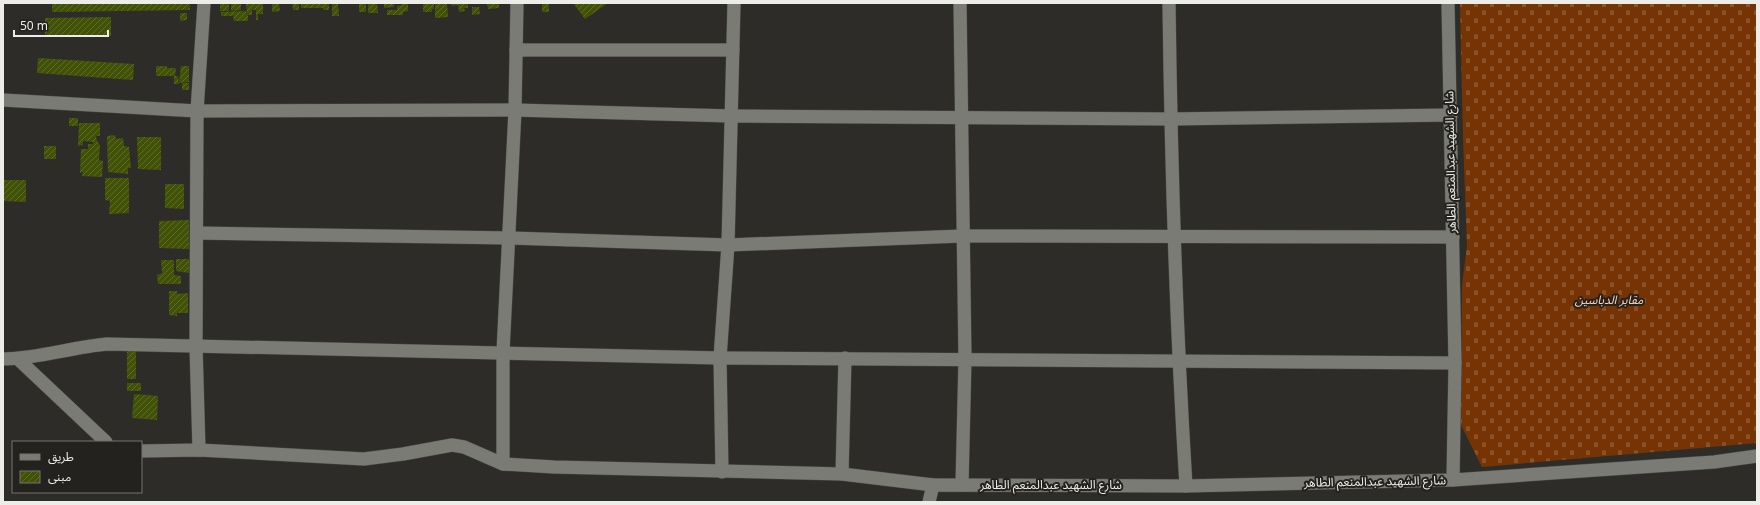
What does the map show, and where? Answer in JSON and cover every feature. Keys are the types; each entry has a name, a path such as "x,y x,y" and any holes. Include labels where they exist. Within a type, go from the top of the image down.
{"street":[{"path":"199,450 196,346 197,111 204,3"},
{"path":"142,451 199,450 364,459 452,446 464,447 503,464 503,352 510,238 517,3"},
{"path":"722,472 720,358 728,245 734,3"},
{"path":"960,3 962,236 965,359 962,485"},
{"path":"1169,3 1178,362 1186,486"},
{"name":"شارع الشهيد عبدالمنعم الطاهر","path":"503,464 722,472 842,474 933,486 1186,486 1453,480 1455,363 1448,3"},
{"path":"516,50 733,50"},
{"path":"3,100 197,111 515,110 731,116 1171,119 1451,115"},
{"path":"197,233 510,238 728,245 962,236 1453,237"},
{"path":"3,359 18,359 107,344 720,358 1455,363"},
{"path":"842,474 845,358"},
{"path":"18,359 105,441"},
{"path":"1453,480 1714,462 1757,456"},
{"path":"929,502 933,486"}],"green space":[{"name":"مقابر الدباسين","path":"1460,3 1757,3 1757,443 1482,467 1461,425 1462,285 1467,246"}],"building":[{"path":"52,3 190,3 190,10 52,12"},
{"path":"220,3 229,3 229,11 220,11"},
{"path":"231,3 241,3 241,10 231,11"},
{"path":"246,3 263,3 263,14 258,14 258,20 256,20 256,10 252,10 252,15 248,15 248,21 234,21 233,16 221,16 221,12 246,11 247,15"},
{"path":"272,3 279,3 280,11 272,12"},
{"path":"292,3 299,3 299,10 293,10"},
{"path":"301,3 329,3 329,10 323,10 323,8 301,8"},
{"path":"332,3 338,3 339,16 332,16"},
{"path":"359,3 366,3 366,12 359,12"},
{"path":"368,3 377,3 378,13 368,13"},
{"path":"384,3 394,3 394,7 384,8"},
{"path":"402,3 408,3 408,11 403,12 403,15 387,15 387,10 397,10 397,6 402,5"},
{"path":"434,3 434,9 432,9 432,12 423,12 423,4"},
{"path":"435,3 447,3 448,17 435,18"},
{"path":"451,3 468,3 468,8 464,8 465,11 459,12 458,5 452,6"},
{"path":"487,3 499,3 499,8 488,9"},
{"path":"542,3 549,3 549,12 542,12"},
{"path":"573,3 608,3 585,19"},
{"path":"472,7 479,7 480,14 472,15"},
{"path":"180,13 187,13 187,20 180,21"},
{"path":"111,17 111,36 45,36 45,18"},
{"path":"38,58 134,64 133,80 37,73"},
{"path":"156,66 176,68 175,76 178,76 179,84 174,84 174,76 156,76"},
{"path":"181,66 189,66 189,82 179,83"},
{"path":"182,83 189,83 189,90 182,90"},
{"path":"69,118 78,118 78,126 69,126"},
{"path":"79,123 100,123 100,136 96,136 100,145 99,160 103,161 102,177 82,176 83,172 80,173 81,149 88,149 88,144 93,144 93,142 83,141 83,145 78,146"},
{"path":"115,135 116,139 123,138 124,146 129,147 131,168 128,168 128,174 108,172 107,136"},
{"path":"137,137 161,137 161,170 138,169"},
{"path":"44,146 56,146 56,159 44,159"},
{"path":"105,178 129,178 129,213 109,214 110,201 105,200"},
{"path":"3,180 26,180 26,202 3,201"},
{"path":"165,184 184,184 184,209 165,208"},
{"path":"189,220 189,249 159,248 159,221"},
{"path":"176,259 189,259 189,273 176,271"},
{"path":"161,260 174,260 174,275 181,276 181,284 158,284 157,275 162,273"},
{"path":"169,291 177,291 177,294 188,293 188,313 177,313 177,316 169,315"},
{"path":"127,346 136,346 136,379 127,379"},
{"path":"127,383 141,383 141,391 127,391"},
{"path":"134,394 158,396 157,420 132,418"}]}
